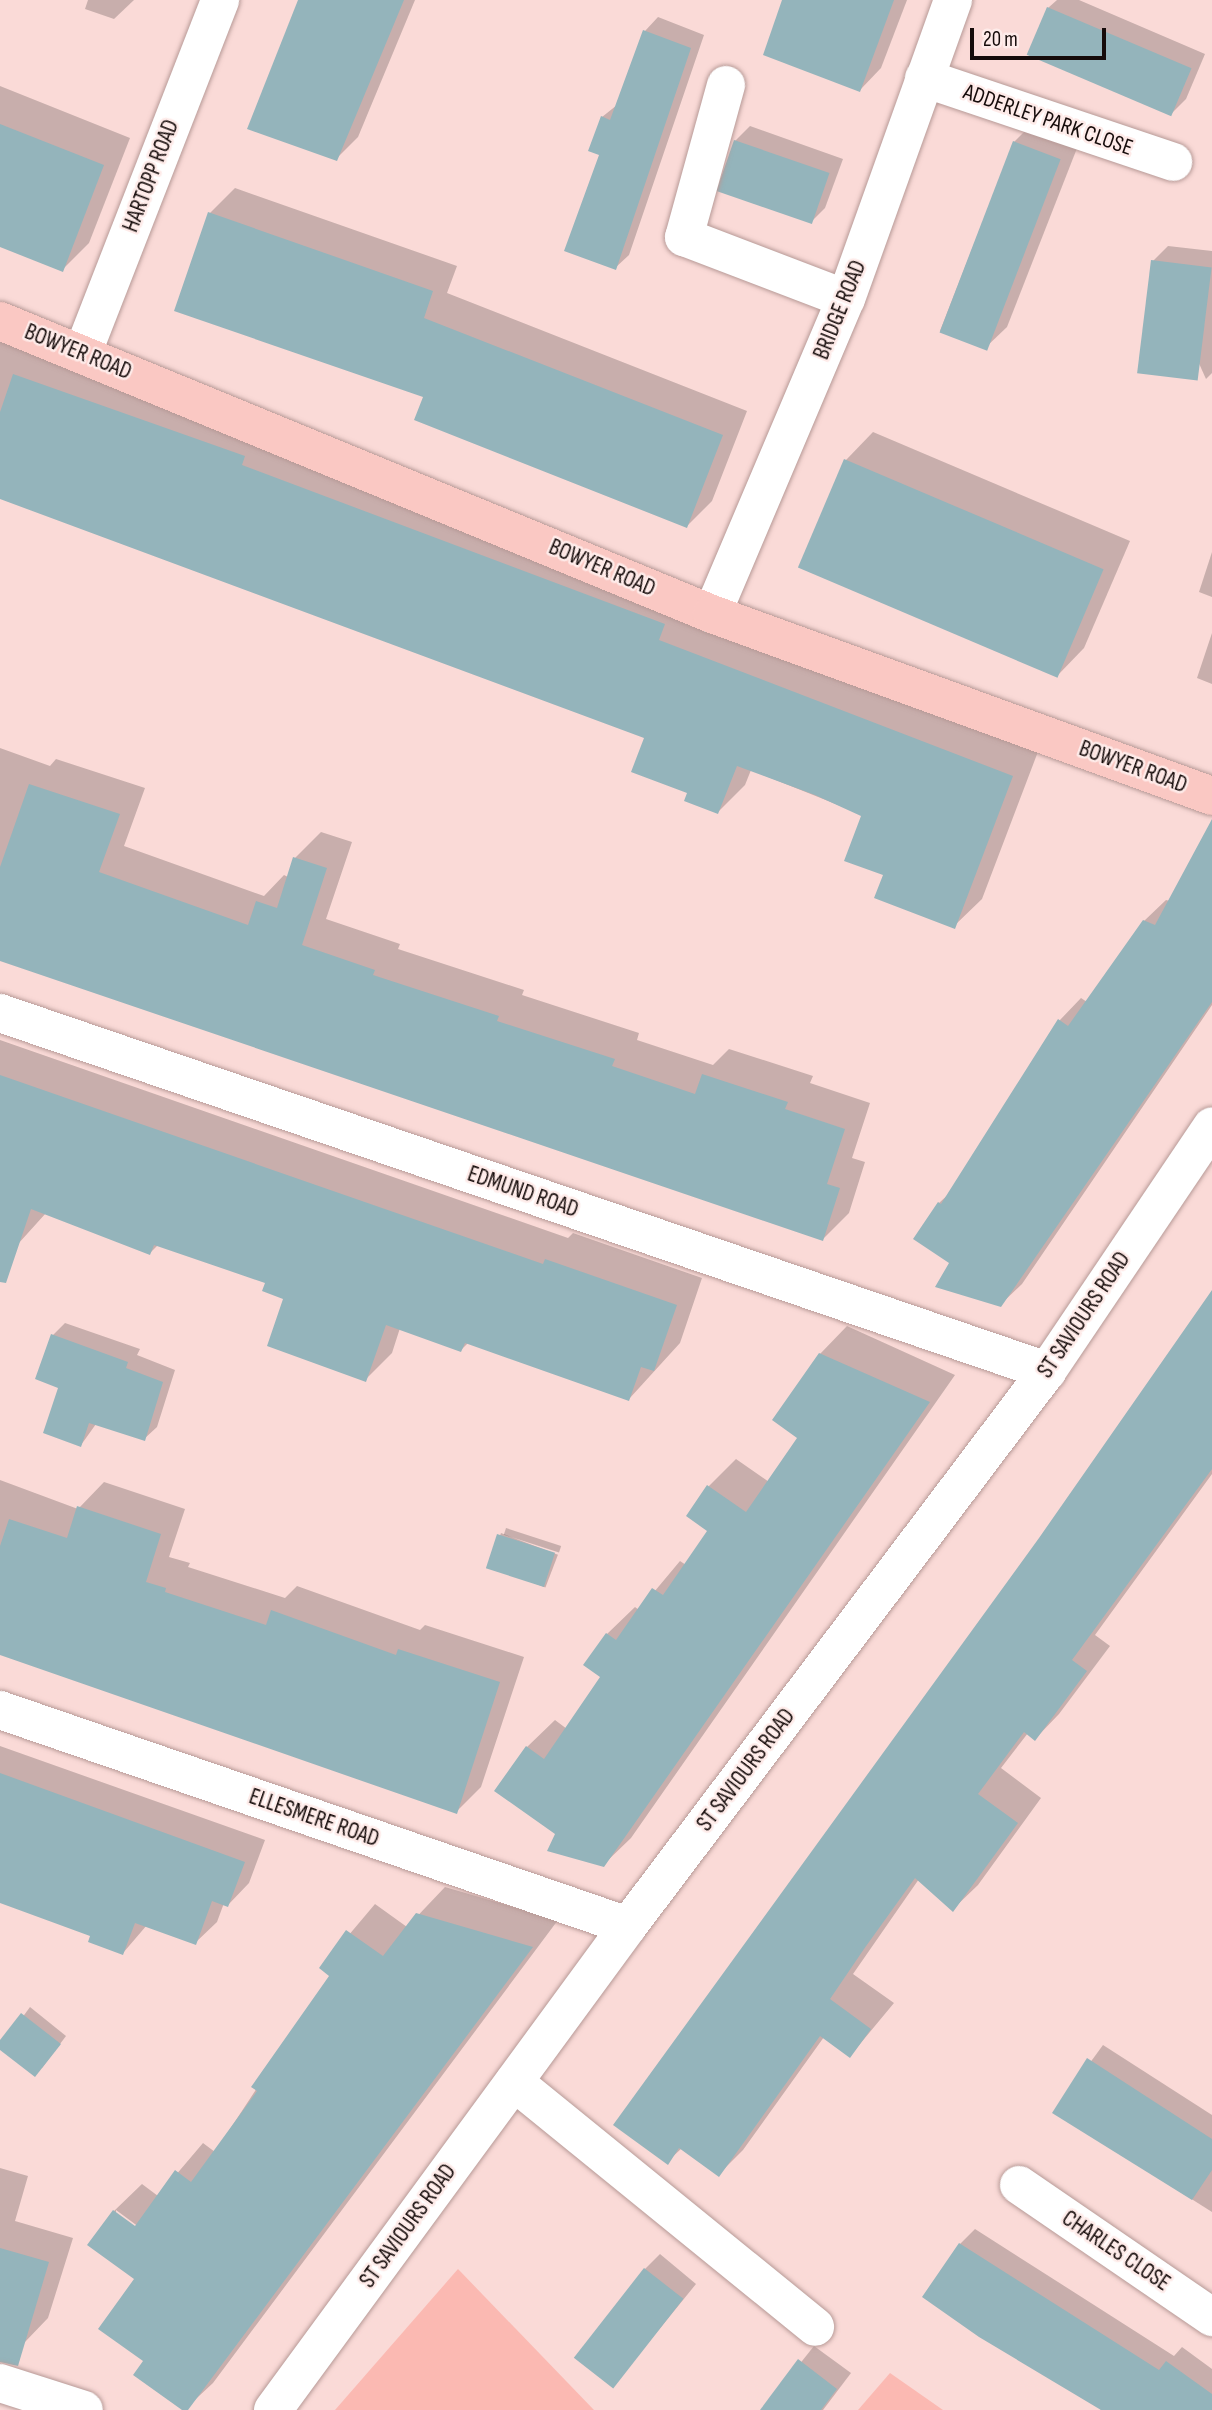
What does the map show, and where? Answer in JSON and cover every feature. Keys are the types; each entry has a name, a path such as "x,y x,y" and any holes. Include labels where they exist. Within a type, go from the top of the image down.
{"main road":[{"name":"BOWYER ROAD","path":"0,321 83,352 712,614 1212,796"}],"street":[{"name":"HARTOPP ROAD","path":"83,352 220,0"},
{"name":"BRIDGE ROAD","path":"712,614 846,299 953,0"},
{"name":"ADDERLEY PARK CLOSE","path":"924,78 1173,162"},
{"path":"726,85 684,237 846,299"},
{"name":"EDMUND ROAD","path":"0,1013 1047,1371"},
{"name":"ST SAVIOURS ROAD","path":"273,2410 628,1926 1047,1371 1212,1126"},
{"name":"ELLESMERE ROAD","path":"0,1710 628,1926"},
{"path":"513,2082 815,2327"},
{"name":"CHARLES CLOSE","path":"1019,2185 1212,2316"},
{"path":"0,2383 84,2410"}],"shaded area":[{"path":"458,2269 594,2410 335,2410"},
{"path":"890,2373 943,2410 858,2410"}],"building":[{"path":"298,0 404,0 337,161 247,129"},
{"path":"782,0 894,0 860,92 763,55"},
{"path":"1047,7 1192,68 1171,116 1027,55"},
{"path":"643,30 691,48 616,270 564,251 599,155 588,151 601,116 610,120"},
{"path":"0,124 104,165 63,272 0,247"},
{"path":"734,140 829,173 812,224 716,191"},
{"path":"1013,141 1061,159 987,351 940,332"},
{"path":"208,212 433,291 424,318 723,435 687,528 414,420 423,397 174,311"},
{"path":"1151,260 1212,267 1198,381 1137,373"},
{"path":"13,374 245,456 242,465 665,624 659,640 1013,776 955,929 874,898 883,875 844,861 861,816 815,795 737,766 718,814 684,801 687,793 631,772 644,738 0,499 0,412"},
{"path":"844,459 1104,569 1057,678 798,568"},
{"path":"29,784 120,814 99,872 248,925 256,901 277,908 293,857 327,868 302,945 375,970 373,975 499,1016 497,1021 615,1059 612,1066 695,1094 702,1074 788,1102 785,1109 845,1129 827,1184 840,1188 823,1241 0,961 0,867"},
{"path":"1212,819 1212,1002 1001,1307 935,1287 949,1263 913,1239 938,1202 941,1204 1058,1019 1068,1026 1143,920 1155,925"},
{"path":"0,1075 543,1264 545,1259 677,1305 654,1371 641,1367 629,1401 465,1343 461,1352 386,1325 366,1382 267,1346 283,1299 262,1291 265,1283 154,1245 150,1255 31,1209 6,1283 0,1282"},
{"path":"1212,1290 1212,1469 1072,1660 1087,1671 1035,1741 1024,1732 978,1794 1018,1823 953,1912 915,1878 864,1949 830,1999 871,2029 850,2058 820,2036 719,2177 679,2148 668,2165 613,2125 1039,1538"},
{"path":"51,1334 128,1362 126,1368 163,1382 145,1441 89,1423 81,1447 43,1433 58,1388 35,1379"},
{"path":"819,1353 930,1402 604,1867 547,1851 555,1834 494,1791 526,1746 544,1759 600,1677 583,1665 606,1633 616,1640 652,1588 663,1595 707,1531 686,1516 707,1485 746,1512 797,1438 772,1420"},
{"path":"77,1506 161,1534 146,1582 166,1588 165,1592 266,1625 271,1610 396,1655 398,1649 500,1682 457,1814 0,1655 0,1546 9,1519 67,1538"},
{"path":"497,1534 555,1553 544,1587 486,1568"},
{"path":"0,1773 245,1862 228,1907 212,1901 196,1945 135,1923 123,1955 88,1942 90,1936 0,1903"},
{"path":"416,1913 533,1947 188,2410 182,2410 133,2375 143,2361 98,2329 134,2279 87,2245 113,2210 135,2226 175,2170 191,2182 257,2091 251,2087 329,1976 319,1968 346,1930 383,1956"},
{"path":"21,2013 61,2044 35,2077 0,2050 0,2040"},
{"path":"1087,2058 1212,2139 1212,2170 1192,2200 1052,2113"},
{"path":"959,2243 1159,2370 1166,2361 1212,2394 1212,2410 1101,2410 979,2337 922,2297"},
{"path":"0,2248 49,2262 18,2366 0,2362"},
{"path":"644,2268 683,2299 613,2389 574,2358"},
{"path":"798,2359 837,2389 821,2410 760,2410"}]}
